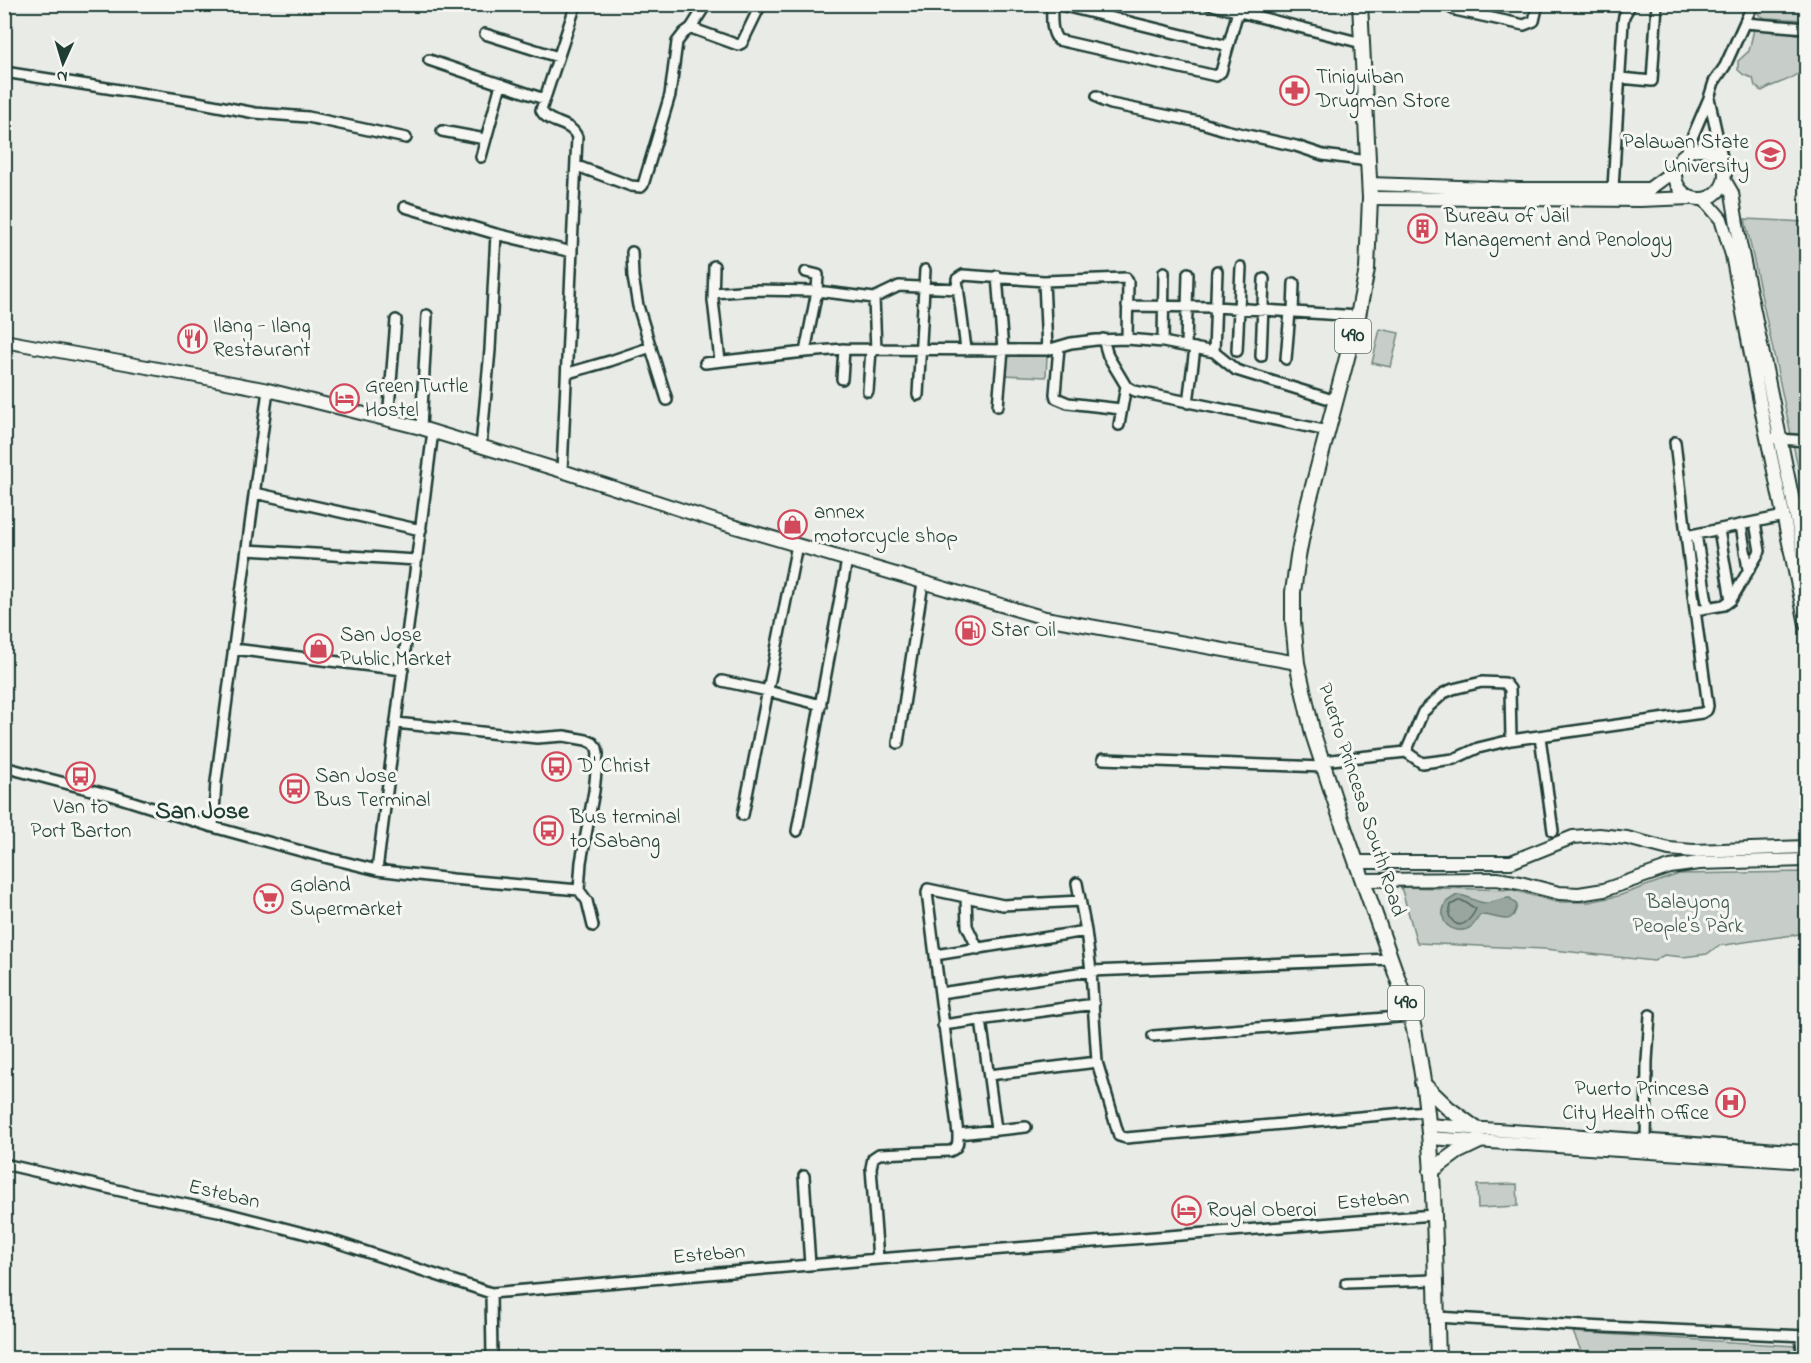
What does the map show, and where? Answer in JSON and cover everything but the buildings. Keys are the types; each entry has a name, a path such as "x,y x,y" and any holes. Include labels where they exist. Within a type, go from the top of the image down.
{"main road":[{"name":"Puerto Princesa South Road","path":"1360,4 1370,198 1367,269 1358,316 1308,505 1293,592 1293,622 1296,663 1306,706 1362,880 1411,1017 1417,1046 1426,1110 1431,1171 1438,1359"},
{"path":"1422,1083 1477,1135 1431,1171"}],"street":[{"path":"577,166 631,186 641,187 643,185 670,95 677,42 691,28 703,9 702,4"},
{"path":"691,28 738,45 742,43 761,4"},
{"path":"1228,46 1054,4 1052,27 1054,36 1058,40 1216,76 1221,72 1238,11"},
{"path":"1208,4 1362,43"},
{"path":"1450,4 1455,10 1524,25 1534,21 1538,4"},
{"path":"1613,188 1624,16 1631,4"},
{"path":"1620,78 1652,81 1656,4"},
{"path":"1691,198 1682,192 1677,184 1675,170 1677,163 1685,154 1714,82 1725,66 1753,4"},
{"path":"562,471 578,137 570,127 544,116 541,110 575,5"},
{"path":"1745,23 1806,28"},
{"path":"485,34 558,57"},
{"path":"429,60 544,99"},
{"path":"4,72 255,113 308,117 406,138"},
{"path":"481,157 501,84"},
{"path":"1097,96 1112,104 1199,122 1323,155 1368,161"},
{"path":"1370,198 1704,199 1713,196 1720,189 1725,176 1718,132 1709,98"},
{"path":"442,132 485,139"},
{"path":"1685,154 1694,150 1705,150 1714,154 1722,161 1732,193 1740,243 1806,564"},
{"path":"1369,184 1519,189 1649,189 1675,170"},
{"path":"1704,199 1721,219 1732,255 1806,624"},
{"path":"405,207 496,234 572,252"},
{"path":"481,447 490,350 496,234"},
{"path":"632,252 638,306 667,400"},
{"path":"714,266 713,293 720,361"},
{"path":"1237,351 1240,267"},
{"path":"918,395 925,270"},
{"path":"1214,352 1217,271"},
{"path":"805,352 817,291 818,274 806,272"},
{"path":"1163,342 1164,272"},
{"path":"1188,273 1187,306 1190,347 1188,403"},
{"path":"966,350 957,289 957,279 963,275 1044,281 1126,278 1128,282 1127,339"},
{"path":"997,276 1003,350 998,406"},
{"path":"1261,356 1264,279"},
{"path":"1044,281 1047,350"},
{"path":"1286,359 1294,283"},
{"path":"713,293 753,290 817,291 874,298 899,286 957,289"},
{"path":"868,391 873,350 874,298"},
{"path":"1127,306 1215,307 1358,316"},
{"path":"377,870 421,530 427,430 427,315"},
{"path":"388,420 396,320"},
{"path":"1103,339 1108,356 1126,386 1135,391 1328,431"},
{"path":"705,363 844,349 1047,350 1078,342 1127,339 1163,342 1214,352 1236,370 1336,401"},
{"path":"4,341 268,390 427,430 797,545 1045,618 1296,663"},
{"path":"568,373 651,347"},
{"path":"1059,347 1056,398 1068,403 1121,410"},
{"path":"842,380 844,349"},
{"path":"1119,424 1126,386"},
{"path":"213,826 216,782 268,390"},
{"path":"1767,438 1806,441"},
{"path":"1675,442 1691,535 1708,608"},
{"path":"255,493 421,530"},
{"path":"1691,535 1784,516"},
{"path":"1695,610 1724,605 1731,600 1760,551 1755,522"},
{"path":"1741,525 1748,569"},
{"path":"1719,530 1731,600"},
{"path":"1103,759 1323,764 1406,752 1422,763 1454,759 1478,748 1511,740 1702,713 1707,710 1708,706 1695,610 1691,535"},
{"path":"744,815 797,545"},
{"path":"247,550 417,561"},
{"path":"798,831 847,560"},
{"path":"898,743 923,583"},
{"path":"234,649 403,670"},
{"path":"722,681 821,705"},
{"path":"1406,752 1423,712 1444,693 1482,682 1505,683 1510,689 1511,740"},
{"path":"396,723 470,733 537,738 564,736 593,742 598,754 581,862 579,890 587,901 593,926"},
{"path":"1540,737 1553,831"},
{"path":"4,767 377,870 579,890"},
{"path":"1356,862 1511,862 1574,837 1599,835 1627,838 1669,849 1694,851 1806,847"},
{"path":"1669,849 1673,858 1670,867"},
{"path":"1520,883 1517,871 1521,859"},
{"path":"1362,880 1497,879 1559,893 1579,894 1604,890 1670,867 1699,863 1806,860"},
{"path":"1077,883 1091,971 1097,1062 1117,1133 1126,1138 1426,1110"},
{"path":"878,1259 871,1168 873,1158 879,1154 950,1151 957,1147 958,1134 928,889 1003,905 1080,901"},
{"path":"966,897 967,926 978,948"},
{"path":"935,955 1086,932"},
{"path":"940,993 1091,971 1391,959"},
{"path":"943,1025 1094,1004"},
{"path":"1646,1146 1650,1015"},
{"path":"1153,1036 1411,1017"},
{"path":"981,1020 996,1129"},
{"path":"989,1075 1097,1062"},
{"path":"958,1134 1026,1127"},
{"path":"1428,1131 1646,1146 1806,1152"},
{"path":"1646,1146 1806,1162"},
{"name":"Esteban","path":"4,1164 218,1211 330,1240 491,1293 878,1259 1433,1215"},
{"path":"804,1176 810,1265"},
{"path":"1346,1283 1435,1280"},
{"path":"491,1293 492,1359"},
{"path":"1437,1317 1804,1336 1802,1359"}],"green space":[{"path":"1760,4 1806,5 1806,20 1765,18 1757,11"},
{"path":"1764,28 1774,33 1806,35 1806,53 1804,54 1805,63 1798,74 1762,91 1755,86 1753,78 1738,70 1738,61 1749,51 1754,29"},
{"path":"1745,219 1806,222 1806,505"},
{"path":"1380,329 1399,333 1391,367 1372,363"},
{"path":"1005,354 1047,356 1046,377 1004,375"},
{"name":"Balayong People's Park","path":"1806,872 1806,933 1718,946 1707,954 1683,957 1664,955 1654,961 1545,949 1417,943 1401,887 1513,890 1556,902 1589,902 1618,896 1679,874"},
{"path":"1517,1184 1518,1206 1478,1208 1477,1185"},
{"path":"1573,1332 1796,1346 1796,1358 1584,1358"}],"water":[{"path":"1457,895 1486,903 1510,898 1517,905 1515,913 1508,919 1480,915 1471,927 1458,930 1447,925 1443,915 1446,902"}],"place":[{"name":"Tiniguiban Drugman Store","path":"1295,90"},
{"name":"Palawan State University","path":"1770,155"},
{"name":"Bureau of Jail Management and Penology","path":"1423,229"},
{"name":"Ilang - Ilang Restaurant","path":"192,339"},
{"name":"Green Turtle Hostel","path":"344,399"},
{"name":"annex motorcycle shop","path":"793,525"},
{"name":"Star Oil","path":"970,631"},
{"name":"San Jose Public Market","path":"319,648"},
{"name":"D' Christ","path":"557,767"},
{"name":"Van to Port Barton","path":"81,777"},
{"name":"San Jose Bus Terminal","path":"294,789"},
{"name":"Bus terminal to Sabang","path":"549,830"},
{"name":"Goland Supermarket","path":"269,898"},
{"name":"Puerto Princesa City Health Office","path":"1730,1102"},
{"name":"Royal Oberoi","path":"1186,1211"}],"district":[{"name":"San Jose","path":"202,812"}]}
